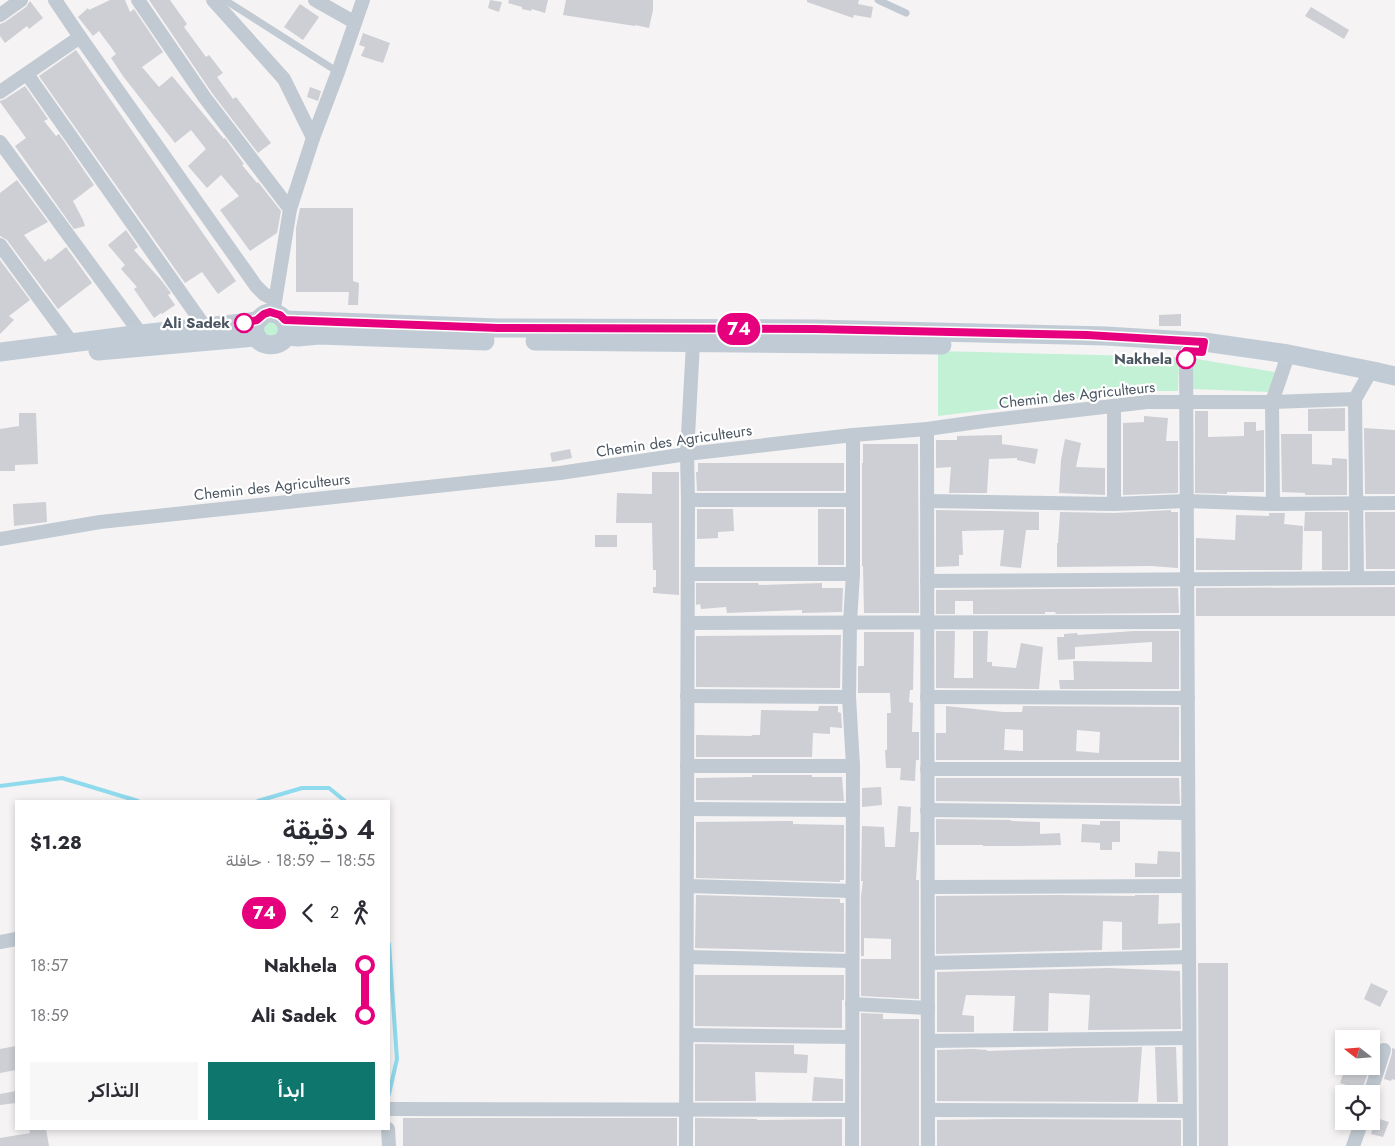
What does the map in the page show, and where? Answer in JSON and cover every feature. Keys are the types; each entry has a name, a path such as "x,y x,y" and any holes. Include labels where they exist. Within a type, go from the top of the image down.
{"main road":[{"path":"1,353 73,354 272,321 298,337 318,335 497,341 1198,348"},
{"path":"1,353 141,334 272,321 498,328 815,329 1087,335 1198,348 1288,354 1395,376"},
{"path":"1224,350 1368,376 1395,384"}],"street":[{"path":"0,15 21,0"},
{"path":"55,0 256,286 264,294 272,321"},
{"path":"138,0 205,98 290,209"},
{"path":"213,0 284,79 313,138"},
{"path":"315,0 354,22"},
{"path":"272,321 290,209 313,138 363,0"},
{"path":"0,92 80,37"},
{"path":"26,74 205,327"},
{"path":"0,142 141,334"},
{"path":"0,245 72,343"},
{"path":"686,1146 687,454 694,343"},
{"path":"1190,1146 1186,402 1198,348"},
{"path":"1273,504 1272,402 1286,361"},
{"path":"1357,578 1355,399 1368,376"},
{"name":"Chemin des Agriculteurs","path":"0,539 100,522 560,473 687,454 853,435 927,429 1147,402 1272,402 1355,399"},
{"path":"1114,406 1114,504"},
{"path":"927,429 928,1146"},
{"path":"852,1146 853,810 849,697 853,574 853,435"},
{"path":"688,500 853,500"},
{"path":"927,501 1114,504 1187,501 1273,504 1395,503"},
{"path":"688,574 853,574"},
{"path":"927,581 1395,578"},
{"path":"688,623 1187,622"},
{"path":"688,696 849,697"},
{"path":"927,697 1188,698"},
{"path":"687,766 852,766"},
{"path":"927,769 1188,769"},
{"path":"687,809 853,810"},
{"path":"928,810 1188,813"},
{"path":"687,886 852,891"},
{"path":"928,887 1188,886"},
{"path":"0,942 15,940"},
{"path":"687,957 852,961"},
{"path":"928,963 1189,957"},
{"path":"852,1004 928,1008"},
{"path":"686,1035 852,1037"},
{"path":"928,1040 1189,1038"},
{"path":"1373,1085 1384,1050"},
{"path":"390,1109 852,1110"},
{"path":"928,1110 1189,1111"},
{"path":"388,1130 389,1146"},
{"path":"1354,1146 1359,1130"}],"lane":[{"path":"225,0 338,72"},
{"path":"878,0 906,14"}],"green space":[{"path":"276,317 280,335 265,335 262,324"},
{"path":"938,351 1179,357 1178,391 1141,391 938,416"},
{"path":"1191,358 1275,372 1270,392 1192,389"}],"building":[{"path":"110,0 125,0 130,12 134,9 163,52 142,67 159,87 172,76 225,138 244,164 242,165 281,211 277,233 250,251 220,210 239,196 221,175 207,188 188,166 206,149 191,130 175,143 123,76 111,58 116,54 99,31 93,36 78,17 88,8 89,10"},
{"path":"149,0 170,0 187,24 184,27 206,57 209,55 223,73 217,77 233,99 236,97 271,143 258,153 212,93"},
{"path":"490,0 502,2 499,12 488,8"},
{"path":"509,0 548,0 545,13 532,9 531,11 522,9 522,7 508,3"},
{"path":"566,0 653,0 649,28 563,15"},
{"path":"807,0 859,0 858,4 873,7 871,18 854,15 853,18 807,2"},
{"path":"30,1 43,18 29,29 27,26 5,43 0,36 0,24 26,7"},
{"path":"300,4 319,17 303,40 284,27"},
{"path":"1311,7 1349,30 1344,39 1305,16"},
{"path":"363,33 390,43 383,63 361,56 365,47 359,45"},
{"path":"76,50 236,281 218,294 202,272 185,283 39,76"},
{"path":"25,86 48,119 44,121 56,136 59,134 94,185 73,201 85,226 74,229 15,146 26,138 0,101"},
{"path":"310,87 321,91 318,101 307,97"},
{"path":"17,180 48,222 24,235 45,262 66,247 92,283 58,309 7,240 0,236 0,193"},
{"path":"300,208 353,208 353,281 359,283 358,305 348,305 349,292 296,292 296,228"},
{"path":"126,230 138,247 134,250 171,293 168,295 175,305 154,318 134,289 137,287 121,269 125,265 108,245"},
{"path":"0,260 30,300 9,316 14,320 0,334"},
{"path":"1181,314 1181,326 1159,326 1159,315"},
{"path":"1345,408 1345,431 1308,431 1308,409"},
{"path":"1195,411 1208,411 1208,437 1244,436 1244,422 1256,422 1256,431 1264,430 1264,492 1195,493"},
{"path":"19,413 36,413 38,464 15,465 15,471 0,471 0,429 19,426"},
{"path":"1144,416 1168,418 1166,441 1178,441 1178,493 1123,495 1123,423 1144,422"},
{"path":"1364,428 1395,430 1395,494 1365,494"},
{"path":"1281,434 1312,434 1312,464 1332,465 1332,458 1347,459 1347,495 1305,495 1305,493 1282,492"},
{"path":"1002,435 1002,444 1038,449 1035,464 1017,460 1017,458 989,459 987,493 949,493 951,467 936,468 936,440 957,440 957,436"},
{"path":"1065,439 1081,443 1076,467 1105,468 1105,495 1059,493 1061,460"},
{"path":"863,444 918,444 919,613 864,613 862,566"},
{"path":"570,449 572,458 552,462 550,453"},
{"path":"698,463 844,463 844,491 697,491 696,472 698,472"},
{"path":"652,472 679,472 679,595 653,593 653,587 656,587 656,570 653,570 652,523 616,523 617,493 652,494"},
{"path":"46,502 47,522 14,526 13,504"},
{"path":"697,509 733,509 734,531 718,532 718,538 697,539"},
{"path":"818,509 844,509 844,565 818,565"},
{"path":"936,510 1039,512 1039,530 1026,530 1021,568 1000,566 1004,530 962,531 963,555 959,555 959,566 936,567"},
{"path":"1171,510 1171,512 1178,512 1178,568 1151,566 1057,567 1060,512 1114,513"},
{"path":"1305,512 1348,512 1348,570 1322,570 1322,531 1304,531"},
{"path":"1365,512 1395,512 1395,569 1366,569"},
{"path":"1269,513 1285,513 1284,524 1303,526 1302,570 1196,570 1196,538 1235,540 1236,515 1269,516"},
{"path":"595,535 617,535 617,547 595,547"},
{"path":"696,583 758,583 759,585 822,583 822,588 843,588 842,612 802,613 802,610 727,613 726,607 701,609 700,604 696,605"},
{"path":"1395,587 1395,616 1196,616 1196,588"},
{"path":"1178,588 1179,613 1056,614 1055,612 1045,612 1045,614 973,614 973,601 955,601 955,614 936,614 936,590"},
{"path":"936,631 955,631 954,678 973,678 973,631 988,631 987,662 992,662 992,666 1016,668 1021,643 1043,647 1039,689 936,688"},
{"path":"1134,631 1179,631 1179,689 1060,689 1059,680 1074,680 1073,661 1152,662 1152,642 1075,647 1075,659 1058,660 1057,637 1064,637 1064,634 1077,633 1078,635"},
{"path":"864,632 914,632 913,690 910,690 909,702 913,703 912,732 919,732 919,760 916,760 915,781 900,780 901,768 886,768 887,713 891,713 890,693 858,693 858,666 864,666"},
{"path":"841,635 840,688 696,687 696,636"},
{"path":"819,706 838,706 838,712 841,713 842,728 830,727 830,734 813,733 812,757 696,757 696,735 760,735 761,710 818,711"},
{"path":"946,706 1003,712 1022,712 1023,706 1179,707 1179,760 936,760 936,733 946,733","holes":["1005,729 1023,730 1023,751 1004,750","1077,730 1100,732 1099,753 1076,751"]},
{"path":"752,775 842,777 844,801 696,800 696,778 752,777"},
{"path":"936,778 1179,778 1180,804 936,801"},
{"path":"881,787 882,805 862,807 862,788"},
{"path":"898,806 911,807 910,832 919,832 916,880 919,880 919,999 861,996 861,959 891,959 891,939 864,938 864,956 861,956 862,826 884,827 885,847 895,847"},
{"path":"936,819 1040,822 1040,834 1060,833 1061,845 936,845"},
{"path":"793,821 793,824 844,825 844,880 840,880 840,882 696,878 696,822"},
{"path":"1100,821 1120,821 1120,842 1112,842 1112,850 1100,850 1100,843 1081,842 1082,824 1100,825"},
{"path":"1158,851 1180,852 1180,877 1135,877 1135,863 1157,864"},
{"path":"696,895 840,899 840,903 844,903 844,952 695,948"},
{"path":"1159,895 1158,924 1180,923 1180,948 1122,950 1122,922 1103,921 1102,950 936,954 936,896"},
{"path":"1198,963 1228,963 1228,1146 1199,1146"},
{"path":"1109,968 1180,971 1181,1029 1088,1030 1090,995 1049,993 1048,1031 1013,1031 1015,996 966,995 962,1015 974,1016 974,1032 937,1032 937,972"},
{"path":"695,975 844,975 842,1028 695,1026"},
{"path":"1371,983 1388,991 1380,1007 1364,999"},
{"path":"861,1013 883,1014 883,1019 919,1019 919,1146 861,1146"},
{"path":"695,1044 794,1045 794,1054 808,1055 807,1073 755,1072 756,1101 695,1101"},
{"path":"15,1046 15,1070 0,1073 0,1049"},
{"path":"1142,1047 1138,1102 937,1101 937,1050 973,1049 987,1051"},
{"path":"1155,1047 1176,1047 1178,1102 1157,1102"},
{"path":"1392,1048 1395,1049 1395,1080 1392,1079 1391,1081 1384,1079"},
{"path":"1343,1075 1367,1075 1364,1085 1340,1083"},
{"path":"814,1077 843,1079 843,1101 812,1101"},
{"path":"15,1091 15,1103 0,1105 0,1094"},
{"path":"403,1118 677,1118 677,1146 403,1146"},
{"path":"695,1118 757,1120 842,1119 842,1146 695,1146"},
{"path":"1380,1119 1389,1122 1383,1137 1371,1134 1372,1130 1380,1130"},
{"path":"937,1120 1181,1120 1181,1146 937,1146"},
{"path":"29,1130 46,1130 49,1146 0,1146 0,1138 30,1133"}],"waterway":[{"path":"0,786 62,778 135,800"},
{"path":"261,800 302,788 329,788 344,800"},
{"path":"390,958 397,1059 390,1090"}],"bus line":[{"name":"74","path":"244,323 257,320 270,312 280,315 285,320 373,324 498,328 815,329 1106,336 1204,342 1202,352 1186,351 1186,359"}],"place":[{"name":"Ali Sadek","path":"244,323"},
{"name":"Nakhela","path":"1186,359"}]}
